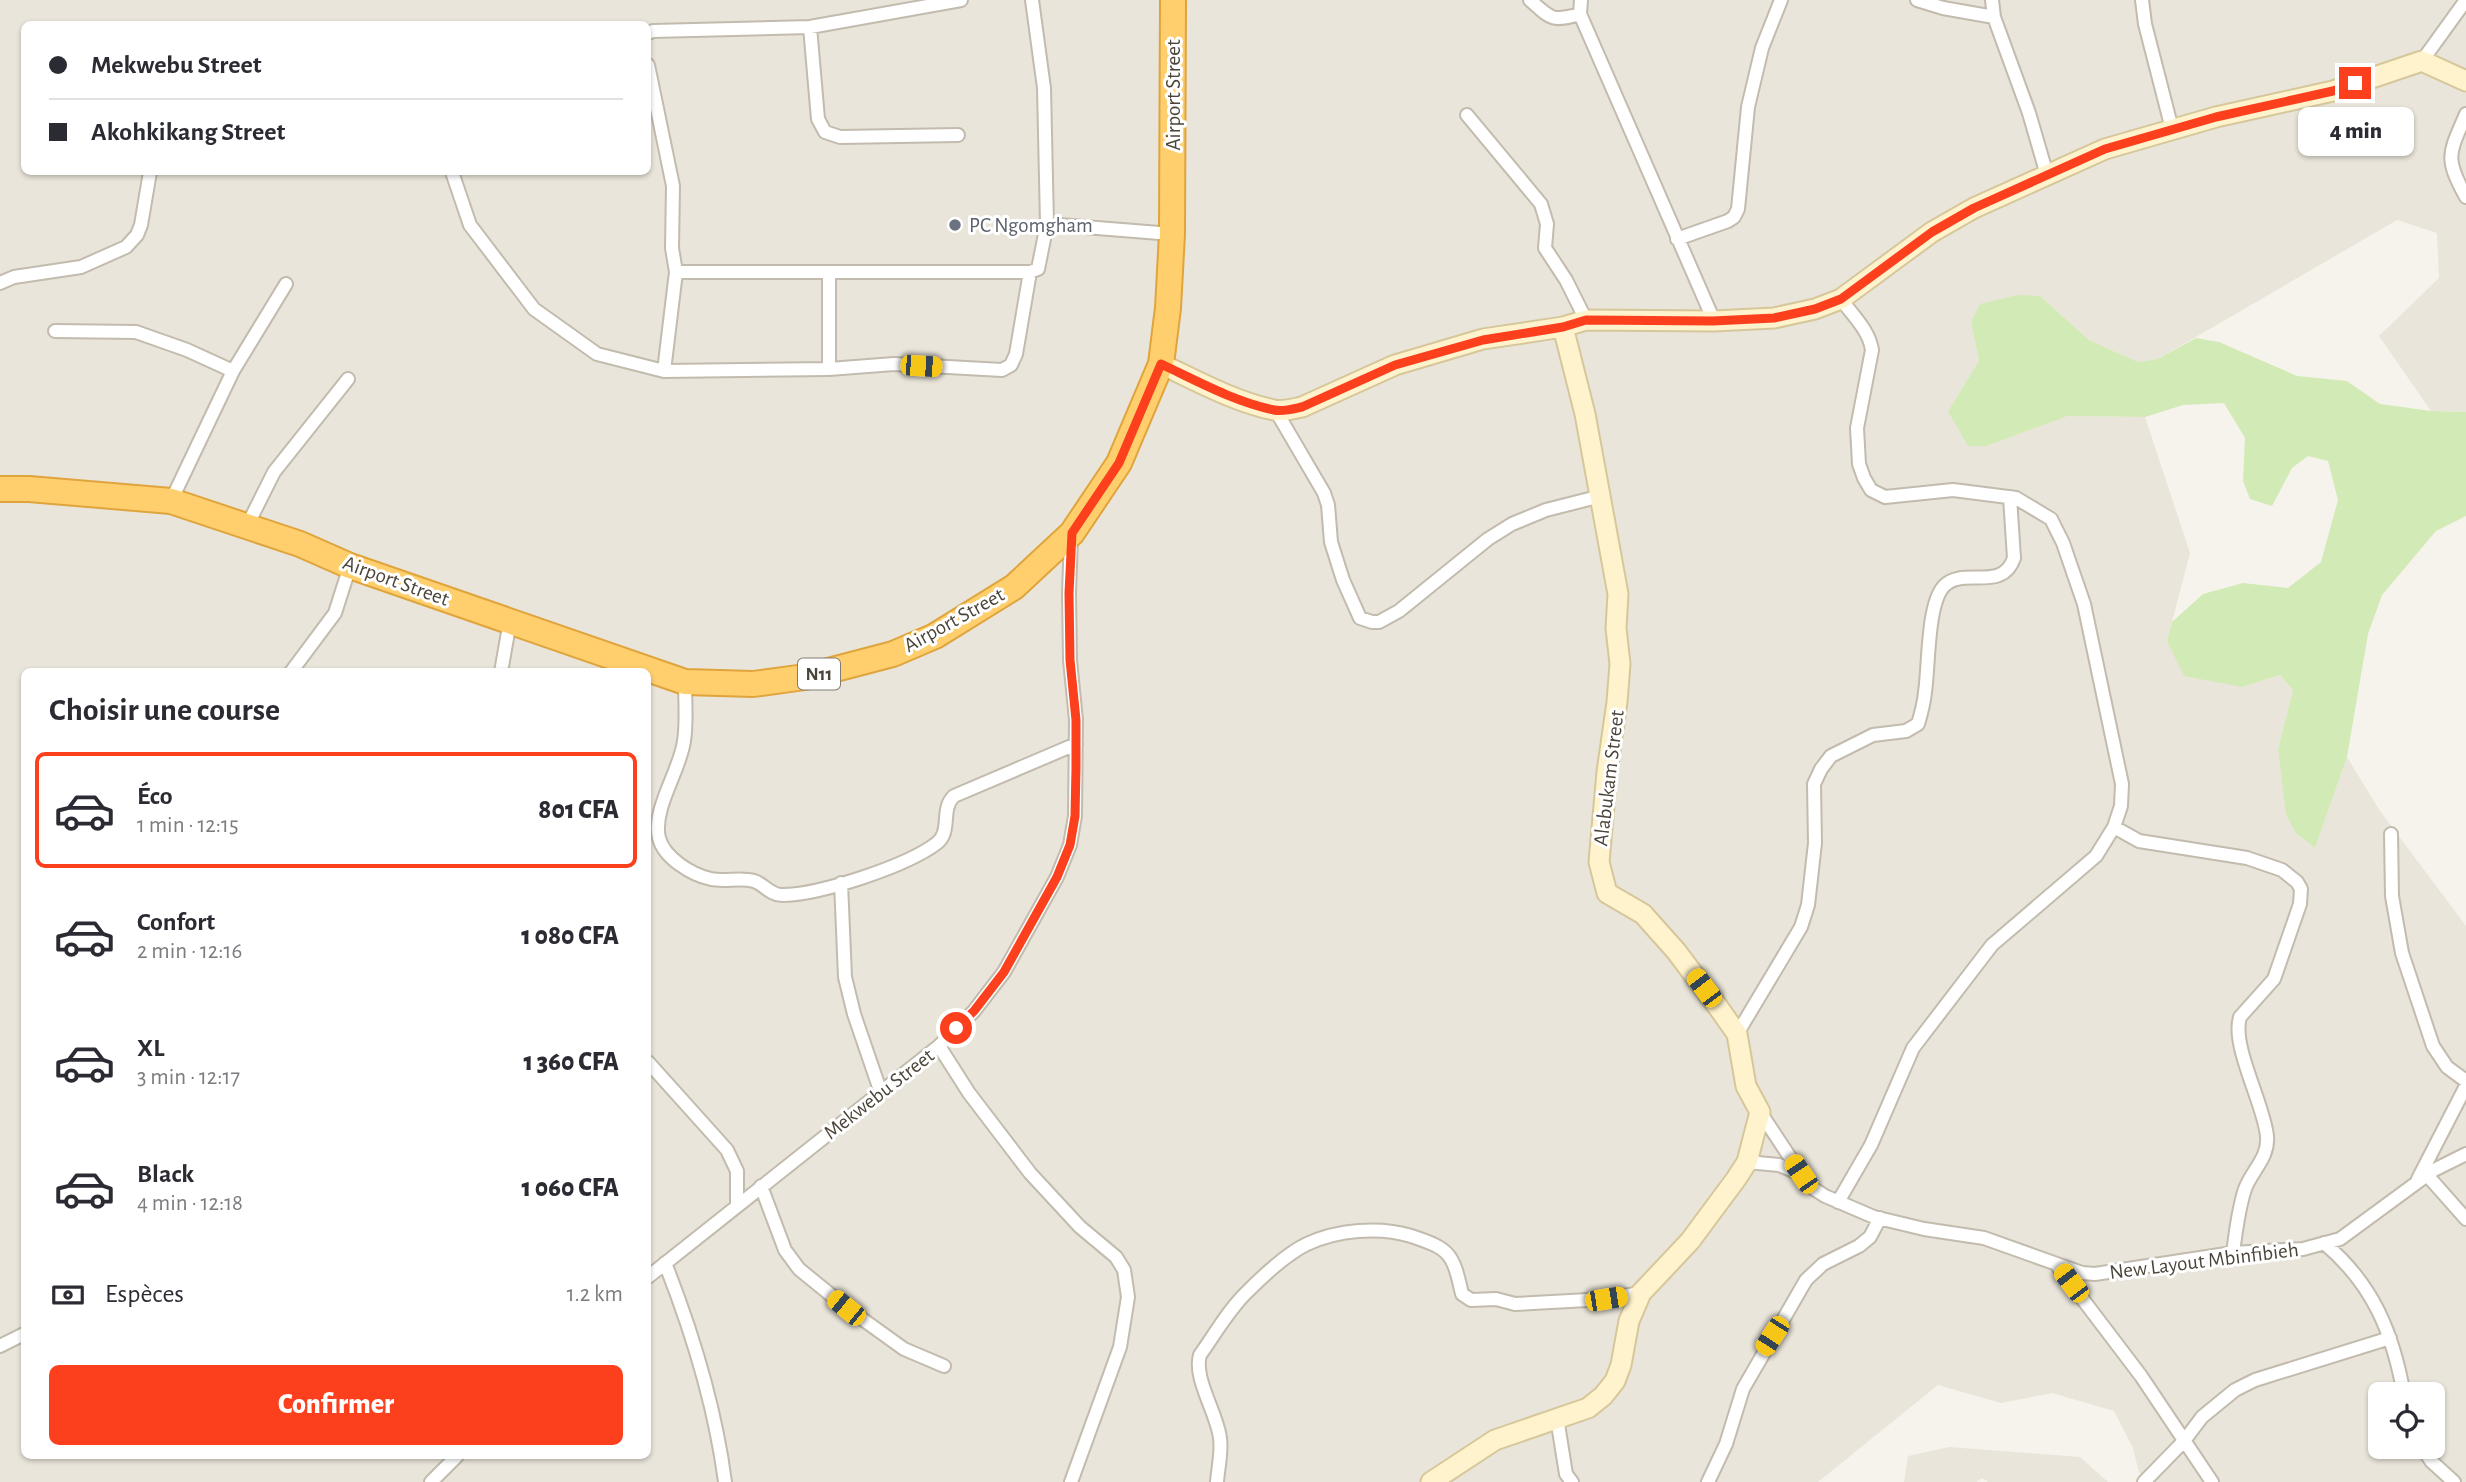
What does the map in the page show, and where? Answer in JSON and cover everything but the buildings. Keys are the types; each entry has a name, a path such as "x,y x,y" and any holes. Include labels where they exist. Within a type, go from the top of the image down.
{"highway":[{"name":"Airport Street","path":"651,670 685,682 754,684 805,677 892,654 935,636 981,610 1014,587 1072,533 1119,463 1161,364 1168,308 1172,234 1173,0"},
{"name":"Airport Street","path":"0,489 171,501 300,544 351,566 645,668"}],"street":[{"path":"651,32 810,27 961,0"},
{"path":"676,272 1030,272 1038,269 1047,224 1044,88 1032,0"},
{"path":"1530,0 1551,18 1560,20 1580,14"},
{"path":"1581,0 1580,14 1633,131 1713,321"},
{"path":"1677,239 1728,222 1734,218 1738,209 1748,107 1762,48 1781,0"},
{"path":"1917,0 1943,8 1994,17"},
{"path":"1992,0 1994,17 2029,113 2047,175"},
{"path":"2142,0 2145,24 2172,129"},
{"path":"1161,364 1219,391 1276,411 1302,407 1395,365 1483,340 1563,327 1586,320 1713,321 1774,318 1815,309 1841,299 1932,232 1974,208 2105,149 2172,129 2333,91 2422,61 2466,0"},
{"path":"810,27 818,119 825,132 840,137 958,135"},
{"path":"2422,61 2466,81"},
{"path":"651,80 673,186 672,248 676,272 664,371"},
{"path":"2466,114 2450,152 2451,164 2466,197"},
{"path":"1467,115 1541,204 1547,224 1545,248 1566,279 1586,320"},
{"path":"0,283 14,277 81,267 126,247 137,235 141,225 149,175"},
{"path":"453,175 470,226 534,309 597,354 664,371 829,369 894,364 1002,370 1012,365 1016,354 1030,272"},
{"path":"1047,224 1172,234"},
{"path":"829,272 829,369"},
{"path":"171,501 233,371 286,284"},
{"path":"1838,1202 1871,1145 1913,1048 1992,945 2096,856 2114,827 2121,806 2122,784 2084,604 2063,543 2051,519 2010,497 1953,490 1885,497 1871,490 1859,464 1857,428 1872,350 1870,338 1864,328 1841,299"},
{"name":"Alabukam Street","path":"1563,327 1585,414 1618,594 1618,702 1607,772 1599,862 1606,893 1643,914 1676,951 1737,1034 1746,1086 1760,1112"},
{"path":"55,331 136,332 187,350 233,371"},
{"path":"247,526 274,472 348,379"},
{"path":"1276,411 1324,492 1328,505 1331,542 1343,580 1360,618 1367,621 1379,622 1399,611 1488,539 1511,524 1546,510 1601,496"},
{"path":"1737,1034 1801,926 1808,905 1815,843 1814,784 1821,769 1832,755 1873,734 1906,731 1918,724 1926,691 1934,602 1945,585 1953,579 2000,575 2012,565 2014,558 2010,497"},
{"name":"Mekwebu Street","path":"651,1274 939,1046 974,1011 1004,972 1057,877 1070,845 1075,816 1076,744 1069,593 1072,533"},
{"path":"294,668 335,613 351,566"},
{"path":"502,668 510,621"},
{"path":"685,682 684,741 659,817 658,835 662,846 670,857 692,871 711,879 754,881 773,894 782,895 841,883 893,867 942,839 946,829 947,806 954,796 1076,744"},
{"path":"2114,827 2139,841 2248,858 2282,870 2290,875 2301,889 2300,904 2274,979 2240,1017 2238,1023 2242,1048 2267,1135 2267,1151 2246,1186 2238,1215 2233,1253"},
{"path":"2391,834 2392,896 2402,953 2433,1046 2447,1067 2466,1083 2421,1179 2466,1219"},
{"path":"841,883 845,976 854,1014 881,1093"},
{"path":"939,1046 969,1093 1030,1173 1080,1227 1116,1257 1124,1270 1128,1297 1119,1347 1071,1482"},
{"path":"651,1065 727,1150 737,1171 737,1205"},
{"path":"1430,1482 1495,1440 1596,1403 1615,1381 1621,1365 1629,1321 1641,1293 1689,1241 1747,1162 1760,1112"},
{"name":"New Layout Mbinfibieh","path":"1760,1112 1811,1187 1838,1202 1880,1218 1984,1238 2082,1273 2095,1274 2233,1253 2303,1249 2324,1243 2350,1233 2421,1179 2466,1154"},
{"path":"1747,1162 1779,1165 1801,1174"},
{"path":"761,1186 785,1250 799,1269 846,1308 904,1349 944,1366"},
{"path":"1708,1482 1726,1444 1743,1389 1763,1350 1806,1280 1816,1268 1859,1246 1870,1237 1880,1218"},
{"path":"1217,1482 1221,1440 1215,1415 1199,1374 1197,1363 1200,1355 1246,1292 1306,1245 1360,1230 1398,1233 1434,1244 1454,1262 1462,1294 1471,1300 1496,1300 1515,1304 1606,1299 1641,1293"},
{"path":"2324,1243 2346,1262 2373,1299 2390,1338 2401,1382"},
{"path":"664,1263 689,1325 719,1438 724,1482"},
{"path":"2056,1264 2141,1376 2212,1482"},
{"path":"0,1346 21,1336"},
{"path":"2144,1482 2184,1441 2202,1417 2235,1390 2255,1380 2390,1338"},
{"path":"1557,1418 1566,1474 1572,1482"},
{"path":"431,1482 454,1459"},
{"path":"2430,1459 2454,1482"}],"shaded area":[{"path":"0,0 2466,0 2466,412 2431,411 2379,336 2439,278 2437,233 2397,220 2158,359 2138,362 2089,340 2040,296 1971,322 1979,361 1948,411 1987,446 2068,416 2145,417 2190,553 2167,641 2242,687 2280,675 2293,690 2278,749 2315,848 2347,757 2380,811 2466,926 2466,1482 2142,1482 2132,1446 2114,1411 2052,1393 2001,1403 1938,1385 1818,1482 0,1482"},
{"path":"1949,1447 2080,1457 2108,1482 1988,1482 1982,1478 1976,1482 1904,1482 1908,1456"}],"green space":[{"path":"2018,295 2040,296 2089,340 2138,362 2158,359 2196,338 2219,342 2297,376 2347,381 2380,404 2431,411 2466,412 2466,516 2436,531 2382,595 2368,634 2347,757 2315,848 2296,833 2286,814 2278,749 2293,690 2280,675 2242,687 2184,676 2167,641 2172,622 2203,594 2243,583 2288,588 2321,562 2338,500 2328,461 2308,456 2292,468 2272,506 2250,499 2243,481 2245,438 2224,403 2183,405 2145,417 2068,416 1987,446 1968,446 1948,411 1979,361 1971,322 1980,304"}],"place":[{"name":"PC Ngomgham","path":"955,225"}],"route":[{"path":"956,1028 974,1011 1004,972 1057,877 1070,845 1075,816 1076,768 1076,720 1070,660 1072,533 1119,463 1161,364 1219,391 1276,411 1289,410 1302,407 1395,365 1483,340 1563,327 1586,320 1713,321 1791,315 1841,299 1932,232 1974,208 2105,149 2216,117 2333,91 2355,83"}]}
